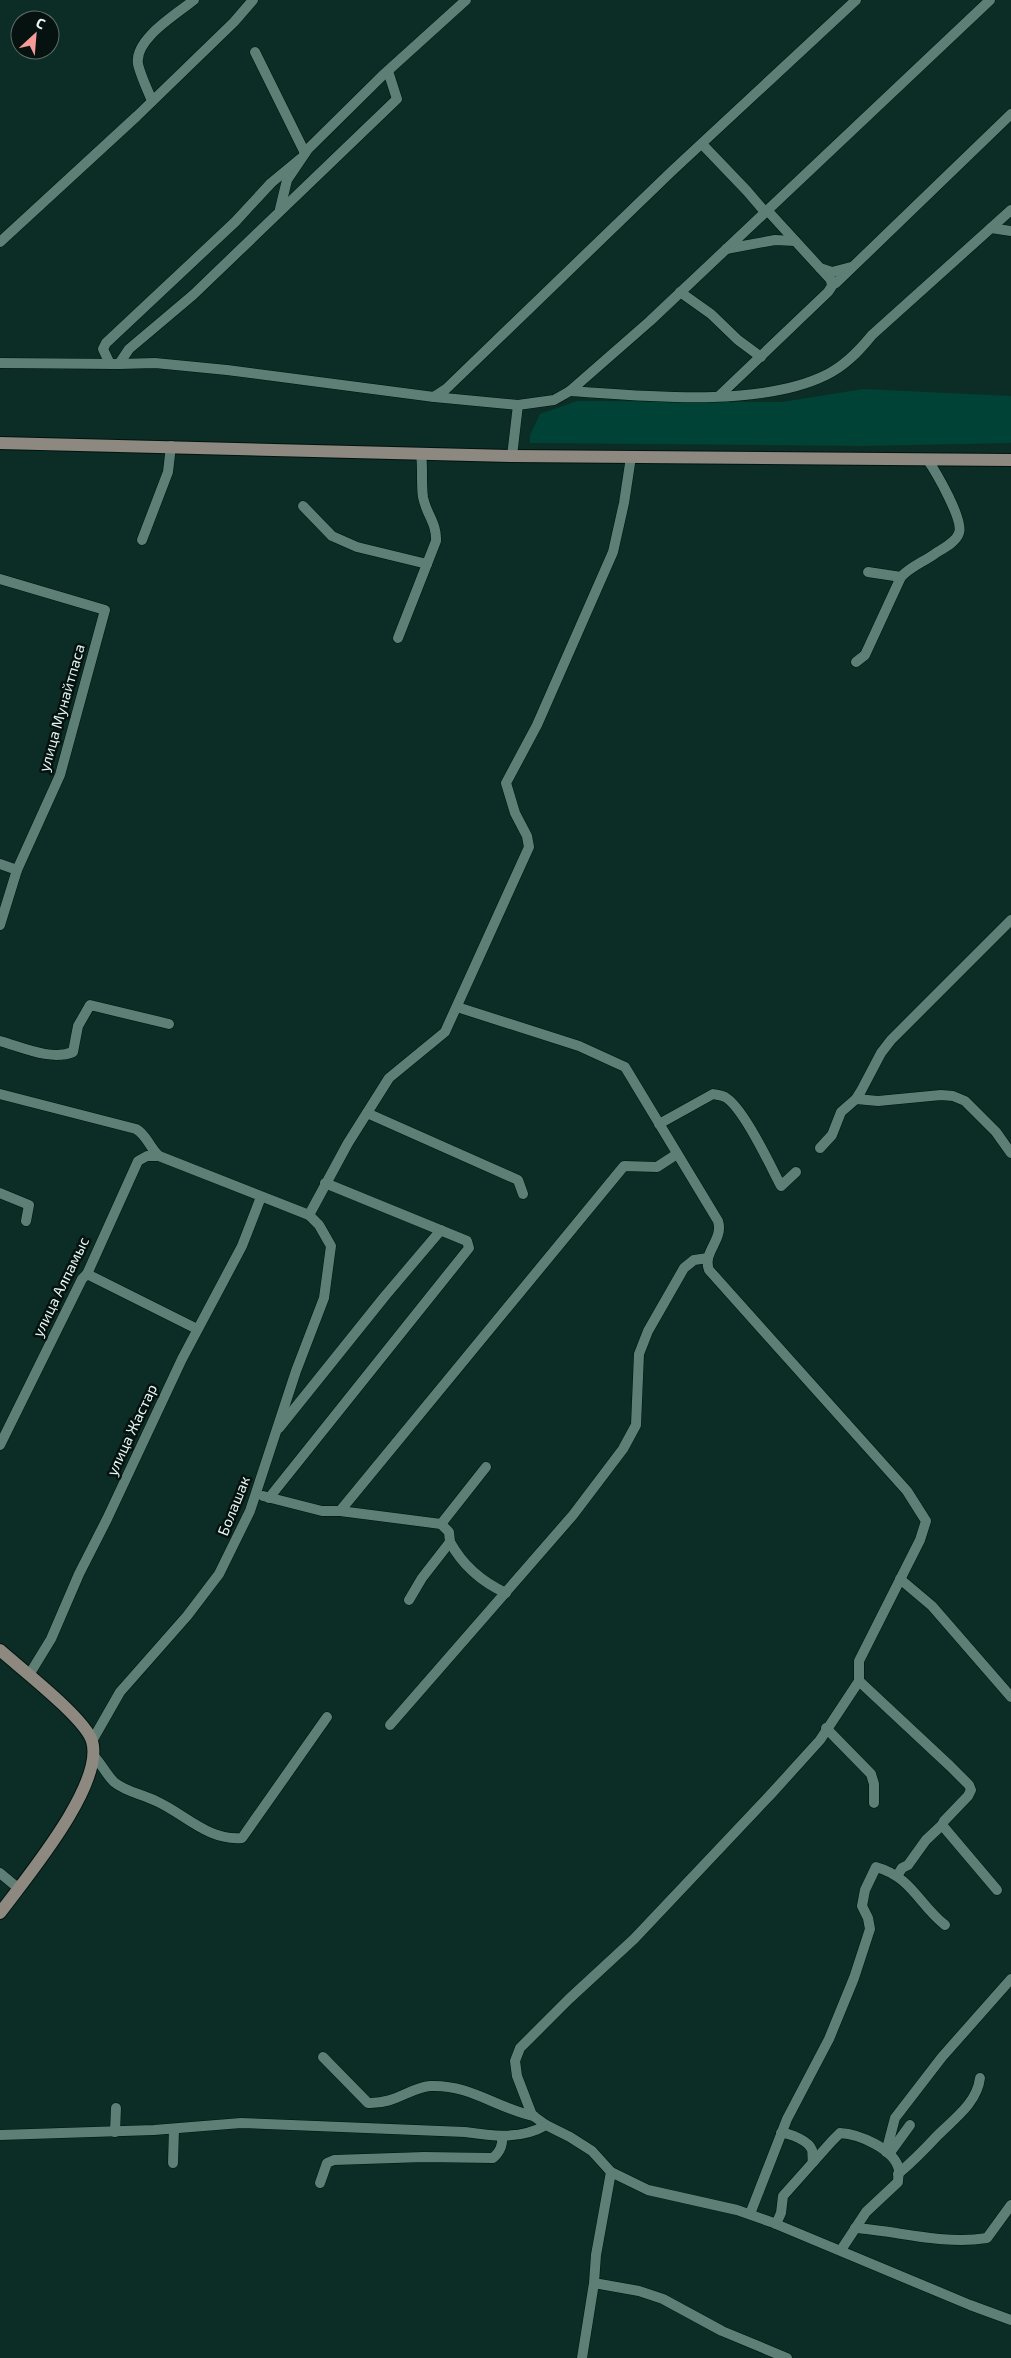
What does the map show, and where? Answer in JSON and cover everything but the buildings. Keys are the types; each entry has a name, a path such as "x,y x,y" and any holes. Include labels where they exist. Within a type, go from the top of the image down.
{"main road":[{"path":"0,443 512,456 1011,460"},
{"path":"0,1650 67,1708 92,1741 93,1755 93,1766 84,1789 69,1816 0,1912"}],"street":[{"path":"152,101 138,66 138,56 144,41 194,0"},
{"path":"0,242 152,101 234,22 253,0"},
{"path":"114,364 103,349 106,343 235,222 271,183 302,156 388,71 466,0"},
{"path":"434,397 446,389 702,144 856,0"},
{"path":"0,363 155,363 227,370 434,397 518,405 554,400 570,391 596,370 990,0"},
{"path":"255,52 302,156"},
{"path":"114,364 128,349 193,295 397,99 388,71"},
{"path":"718,397 761,357 833,283 858,262 1011,114"},
{"path":"702,144 833,283"},
{"path":"279,212 283,203 287,180 302,156"},
{"path":"570,391 718,397 782,390 826,375 853,357 872,335 1011,210"},
{"path":"991,228 1011,231"},
{"path":"725,250 775,240 795,241"},
{"path":"820,268 832,272 840,271 858,262"},
{"path":"680,292 711,314 738,340 761,357"},
{"path":"512,456 518,405"},
{"path":"142,540 168,472 170,446"},
{"path":"398,638 436,541 436,529 428,513 423,496 421,453"},
{"path":"0,1094 136,1128 143,1133 158,1156 310,1215 325,1183 390,1078 446,1032 529,847 527,836 515,813 506,784 536,726 614,552 631,457"},
{"path":"856,662 865,655 901,577 910,568 950,544 958,536 960,527 952,505 927,459"},
{"path":"303,506 332,536 357,547 426,564"},
{"path":"868,572 901,577"},
{"name":"улица Мунайтпаса","path":"0,579 104,610 60,775 17,870 0,925"},
{"path":"0,864 17,870"},
{"path":"820,1148 832,1135 840,1112 856,1099 891,1040 1011,920"},
{"path":"0,1041 53,1055 65,1055 73,1052 78,1026 90,1005 169,1024"},
{"path":"457,1007 579,1046 619,1062 625,1067 718,1221 721,1229 708,1258 709,1270 917,1504 926,1522 920,1540 859,1660 859,1681 826,1728 820,1740 658,1915 532,2034 520,2048 515,2061 517,2076 528,2107 534,2116"},
{"path":"659,1124 713,1094 720,1095 726,1098 742,1116 781,1186 796,1172"},
{"path":"856,1099 878,1102 941,1095 953,1096 965,1101 996,1132 1011,1153"},
{"path":"368,1113 518,1180 524,1194"},
{"path":"340,1511 624,1166 656,1167 677,1154"},
{"name":"улица Алпамыс","path":"0,1445 82,1279 87,1274 138,1161 147,1156 158,1156"},
{"path":"269,1498 469,1248 467,1240 325,1183"},
{"path":"0,1193 29,1205 26,1221"},
{"name":"улица Жастар","path":"29,1675 51,1639 79,1574 197,1329 242,1246 261,1197"},
{"name":"Болашак","path":"92,1741 120,1692 187,1616 219,1574 240,1535 257,1495 276,1432 324,1298 331,1246 319,1225 310,1215"},
{"path":"276,1432 441,1230"},
{"path":"390,1725 573,1515 623,1449 636,1425 639,1354 648,1331 684,1268 694,1260 708,1258"},
{"path":"87,1274 197,1329"},
{"path":"441,1524 486,1467"},
{"path":"257,1495 322,1511 340,1511 441,1524 448,1532 450,1542 455,1551 481,1579 506,1593"},
{"path":"409,1600 422,1578 450,1542"},
{"path":"900,1579 932,1606 1011,1697"},
{"path":"859,1681 875,1694 968,1785 970,1790 968,1796 944,1821 942,1826 926,1840 908,1865 902,1868 897,1876"},
{"path":"93,1755 113,1781 122,1788 169,1807 208,1832 242,1838 327,1717"},
{"path":"826,1728 870,1774 874,1784 874,1803"},
{"path":"942,1826 997,1890"},
{"path":"750,2214 781,2133 829,2039 854,1978 870,1930 862,1906 865,1890 876,1867 897,1876 918,1894 945,1924"},
{"path":"0,1873 18,1888"},
{"path":"887,2153 895,2118 942,2057 1011,1978"},
{"path":"323,2057 368,2104 393,2101 429,2086 450,2087 473,2093 534,2116 546,2125 592,2151 611,2172 648,2190 750,2214 841,2250 970,2305 1011,2320"},
{"path":"898,2174 956,2120 968,2105 979,2085 980,2078"},
{"path":"115,2132 116,2108"},
{"path":"0,2135 115,2132 241,2123 466,2132 502,2136 537,2131 546,2125"},
{"path":"887,2153 910,2125"},
{"path":"173,2163 174,2129"},
{"path":"781,2133 787,2132 807,2144 812,2150 813,2162"},
{"path":"776,2224 781,2213 783,2196 840,2134 867,2139 894,2158 899,2169 898,2182 866,2212 841,2250"},
{"path":"320,2183 327,2163 334,2160 424,2157 493,2158 499,2153 503,2143 502,2136"},
{"path":"582,2358 594,2283 596,2255 611,2172"},
{"path":"855,2228 934,2239 974,2240 987,2238 1011,2205"},
{"path":"594,2283 639,2291 663,2299 722,2331 787,2358"}],"green space":[{"path":"863,389 1011,396 1011,443 862,446 530,443 530,435 540,414 577,401 782,402"}]}
